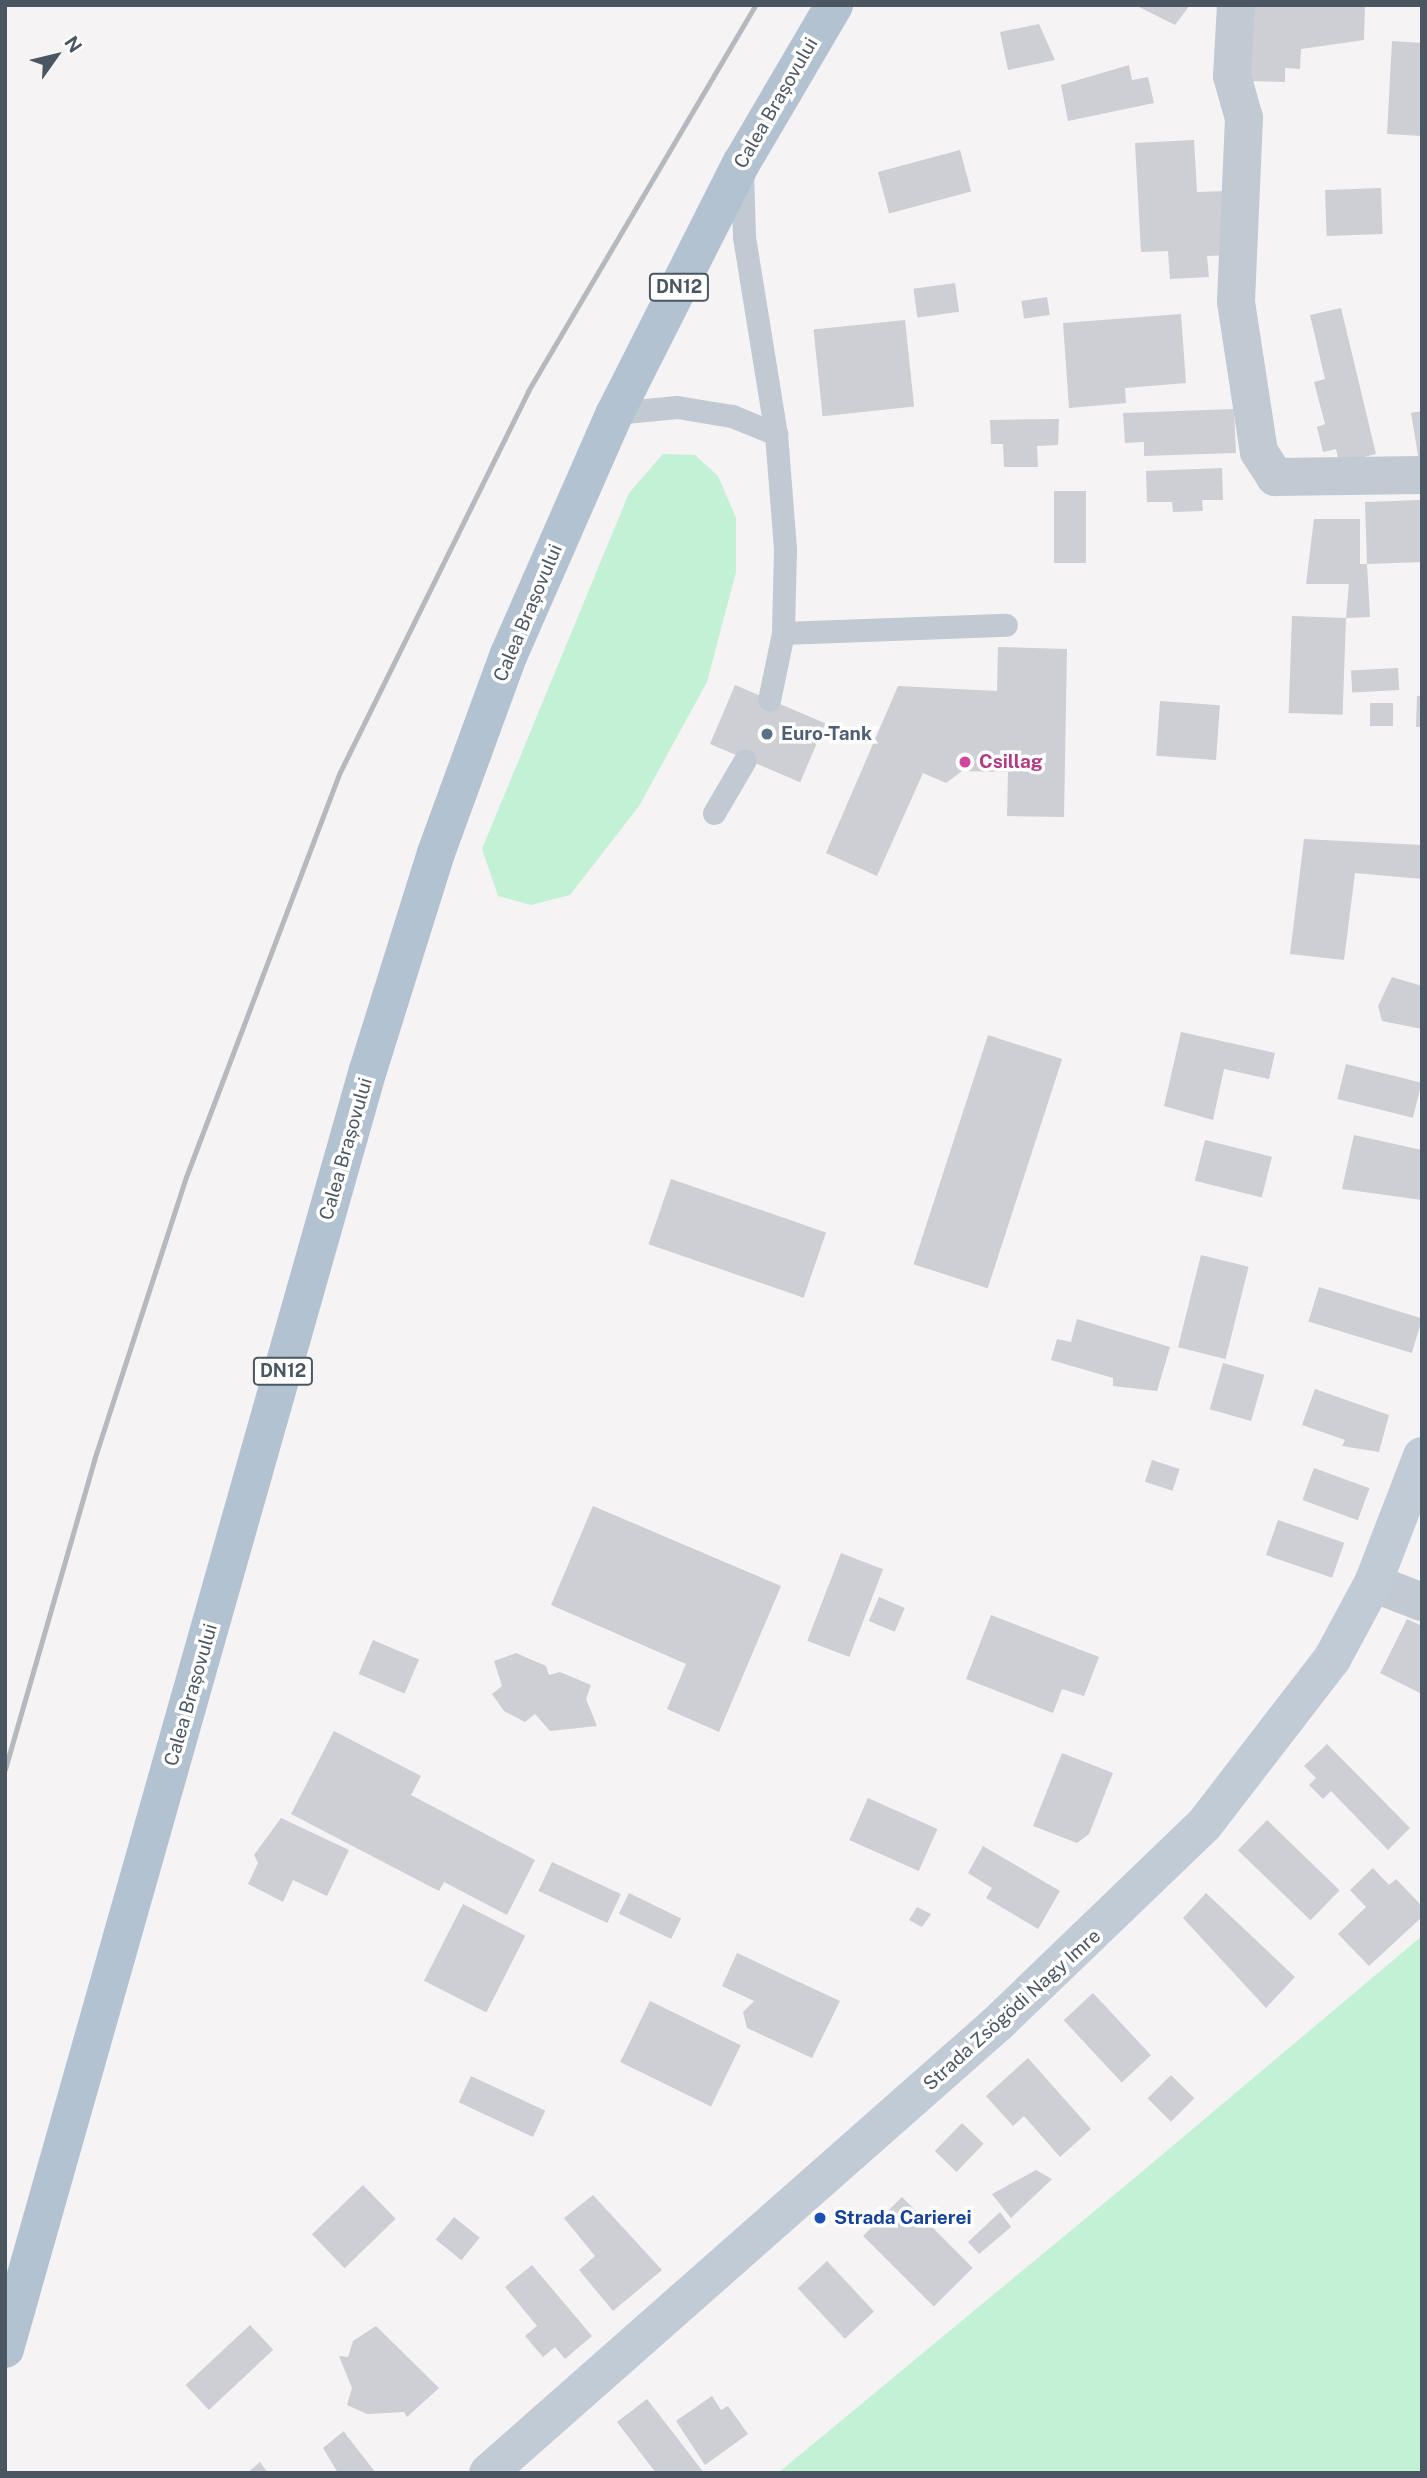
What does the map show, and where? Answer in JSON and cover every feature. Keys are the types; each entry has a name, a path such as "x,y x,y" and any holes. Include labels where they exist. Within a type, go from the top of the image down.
{"main road":[{"name":"Calea Brașovului","path":"5,2349 406,943 509,654 615,412 742,162 834,5"},
{"name":"Strada Zsögödi Nagy Imre","path":"488,2473 1113,1919 1203,1825 1284,1726 1332,1659 1373,1583 1422,1456"}],"street":[{"path":"1236,5 1231,76 1244,118 1236,302 1259,452 1275,477 1422,475"},
{"path":"1373,1583 1422,1602"}],"lane":[{"path":"742,162 744,237 776,434 785,549 783,633 769,700"},
{"path":"615,412 677,407 732,416 776,434"},
{"path":"783,633 1006,625"},
{"path":"714,813 746,760"}],"green space":[{"path":"663,454 695,455 718,476 736,518 736,572 707,682 639,806 570,895 531,905 498,896 482,849 629,493"},
{"path":"1422,1936 1422,2473 778,2473 1138,2175"}],"building":[{"path":"1140,5 1190,5 1175,25 1139,7"},
{"path":"1251,5 1365,5 1364,40 1301,49 1300,69 1285,68 1285,82 1249,81"},
{"path":"1039,24 1055,60 1008,70 1000,32"},
{"path":"1392,41 1422,43 1422,136 1387,134"},
{"path":"1129,65 1132,80 1148,77 1154,103 1068,121 1061,85"},
{"path":"1194,140 1197,192 1226,191 1230,255 1207,256 1209,277 1170,279 1168,251 1141,252 1135,143"},
{"path":"960,150 971,192 889,214 878,172"},
{"path":"1381,188 1383,234 1327,236 1325,190"},
{"path":"955,283 959,312 917,318 913,289"},
{"path":"1047,297 1050,315 1024,319 1021,301"},
{"path":"1341,308 1376,454 1339,463 1336,449 1323,452 1317,427 1325,424 1314,382 1325,379 1310,315"},
{"path":"1181,314 1186,383 1125,388 1126,403 1069,408 1063,323"},
{"path":"905,320 914,407 823,416 814,330"},
{"path":"1234,409 1236,453 1144,456 1144,442 1125,443 1123,413"},
{"path":"1422,411 1422,467 1420,467 1411,413"},
{"path":"1059,419 1058,445 1037,446 1038,467 1004,467 1003,444 991,444 990,420"},
{"path":"1222,468 1223,500 1202,500 1203,511 1173,512 1172,502 1147,502 1146,471"},
{"path":"1054,491 1086,491 1086,563 1054,563"},
{"path":"1420,500 1422,562 1367,564 1365,502"},
{"path":"1314,519 1360,519 1360,564 1367,564 1370,617 1346,618 1349,584 1306,584"},
{"path":"1292,616 1346,618 1343,715 1289,713"},
{"name":"Csillag","path":"998,647 1067,649 1064,817 1007,816 1008,772 962,771 946,783 923,773 877,876 826,853 898,686 997,691"},
{"path":"1398,668 1399,690 1352,692 1351,670"},
{"name":"Euro-Tank","path":"735,685 825,723 800,782 710,744"},
{"path":"1417,696 1422,696 1422,727 1416,727"},
{"path":"1160,701 1220,705 1216,760 1156,756"},
{"path":"1370,703 1393,703 1393,726 1370,726"},
{"path":"1304,839 1422,845 1422,879 1355,873 1344,960 1290,954"},
{"path":"1392,977 1422,986 1422,1029 1382,1021 1378,1006"},
{"path":"1181,1032 1275,1053 1269,1079 1224,1069 1213,1120 1164,1106"},
{"path":"988,1035 1062,1059 988,1288 914,1264"},
{"path":"1346,1064 1422,1083 1413,1118 1337,1099"},
{"path":"1354,1135 1422,1150 1422,1200 1342,1189"},
{"path":"1205,1140 1272,1157 1262,1197 1195,1181"},
{"path":"671,1179 826,1232 804,1298 649,1244"},
{"path":"1201,1255 1249,1267 1226,1359 1178,1347"},
{"path":"1319,1287 1422,1318 1412,1353 1308,1321"},
{"path":"1077,1319 1170,1347 1157,1391 1113,1386 1113,1378 1051,1360 1057,1339 1071,1342"},
{"path":"1223,1363 1264,1375 1251,1421 1210,1409"},
{"path":"1315,1389 1389,1415 1379,1452 1342,1446 1345,1440 1302,1425"},
{"path":"1152,1460 1180,1469 1172,1491 1145,1482"},
{"path":"1314,1468 1369,1488 1358,1520 1302,1500"},
{"path":"593,1506 781,1586 719,1732 667,1709 686,1664 551,1605"},
{"path":"1278,1520 1344,1543 1332,1578 1266,1555"},
{"path":"841,1553 883,1569 849,1657 807,1641"},
{"path":"879,1597 905,1608 895,1632 869,1621"},
{"path":"991,1615 1099,1657 1084,1696 1062,1689 1053,1713 966,1679"},
{"path":"1407,1619 1422,1626 1422,1694 1380,1673"},
{"path":"373,1640 419,1660 405,1694 359,1674"},
{"path":"516,1653 546,1666 549,1675 560,1672 591,1685 586,1699 597,1726 550,1731 535,1714 525,1722 504,1711 492,1694 502,1686 494,1661"},
{"path":"334,1731 421,1776 411,1795 535,1860 507,1915 444,1882 439,1891 291,1814"},
{"path":"1327,1744 1410,1828 1388,1850 1331,1791 1323,1799 1309,1785 1316,1778 1304,1766"},
{"path":"1062,1753 1113,1773 1089,1834 1077,1843 1033,1826"},
{"path":"868,1798 937,1829 919,1871 849,1840"},
{"path":"281,1818 349,1850 327,1896 293,1880 283,1902 248,1884 258,1863 254,1855"},
{"path":"1267,1820 1340,1890 1310,1920 1238,1850"},
{"path":"983,1846 1060,1891 1038,1929 986,1898 992,1888 968,1873"},
{"path":"552,1862 621,1894 607,1923 538,1891"},
{"path":"1373,1868 1389,1885 1396,1879 1422,1906 1422,1917 1369,1966 1338,1934 1366,1907 1350,1890"},
{"path":"629,1893 681,1918 671,1939 619,1914"},
{"path":"1206,1893 1295,1977 1266,2008 1183,1918"},
{"path":"463,1904 525,1936 486,2012 424,1981"},
{"path":"917,1907 931,1914 922,1927 909,1920"},
{"path":"737,1953 840,2001 812,2058 747,2028 743,2012 754,2001 722,1986"},
{"path":"1093,1993 1151,2055 1122,2082 1064,2020"},
{"path":"650,2001 741,2045 711,2106 620,2062"},
{"path":"1028,2058 1091,2129 1060,2157 1024,2116 1013,2126 986,2096"},
{"path":"1171,2075 1194,2098 1171,2122 1148,2098"},
{"path":"471,2076 545,2111 533,2137 459,2102"},
{"path":"962,2123 984,2144 956,2172 935,2151"},
{"path":"1036,2170 1052,2179 1011,2218 992,2194"},
{"path":"363,2185 396,2219 345,2268 312,2234"},
{"path":"593,2195 662,2270 613,2311 579,2270 595,2256 564,2218"},
{"path":"902,2197 973,2268 934,2307 863,2236"},
{"path":"1000,2212 1011,2227 979,2254 968,2242"},
{"path":"454,2217 480,2238 461,2260 436,2240"},
{"path":"827,2261 874,2311 845,2339 798,2288"},
{"path":"532,2265 592,2336 565,2359 555,2347 543,2357 525,2336 537,2326 505,2287"},
{"path":"250,2325 273,2350 209,2410 186,2385"},
{"path":"376,2326 439,2388 407,2417 404,2412 367,2414 347,2405 352,2388 339,2356 348,2357 353,2341"},
{"path":"712,2396 721,2410 728,2406 748,2434 705,2465 676,2421"},
{"path":"647,2399 704,2473 656,2473 617,2422"},
{"path":"344,2431 376,2473 338,2473 323,2448"},
{"path":"260,2462 268,2473 247,2473"}],"railway":[{"path":"5,1769 94,1460 186,1177 340,772 528,391 755,5"}],"place":[{"name":"Euro-Tank","path":"767,734"},
{"name":"Csillag","path":"965,762"},
{"name":"Strada Carierei","path":"820,2218"}]}
